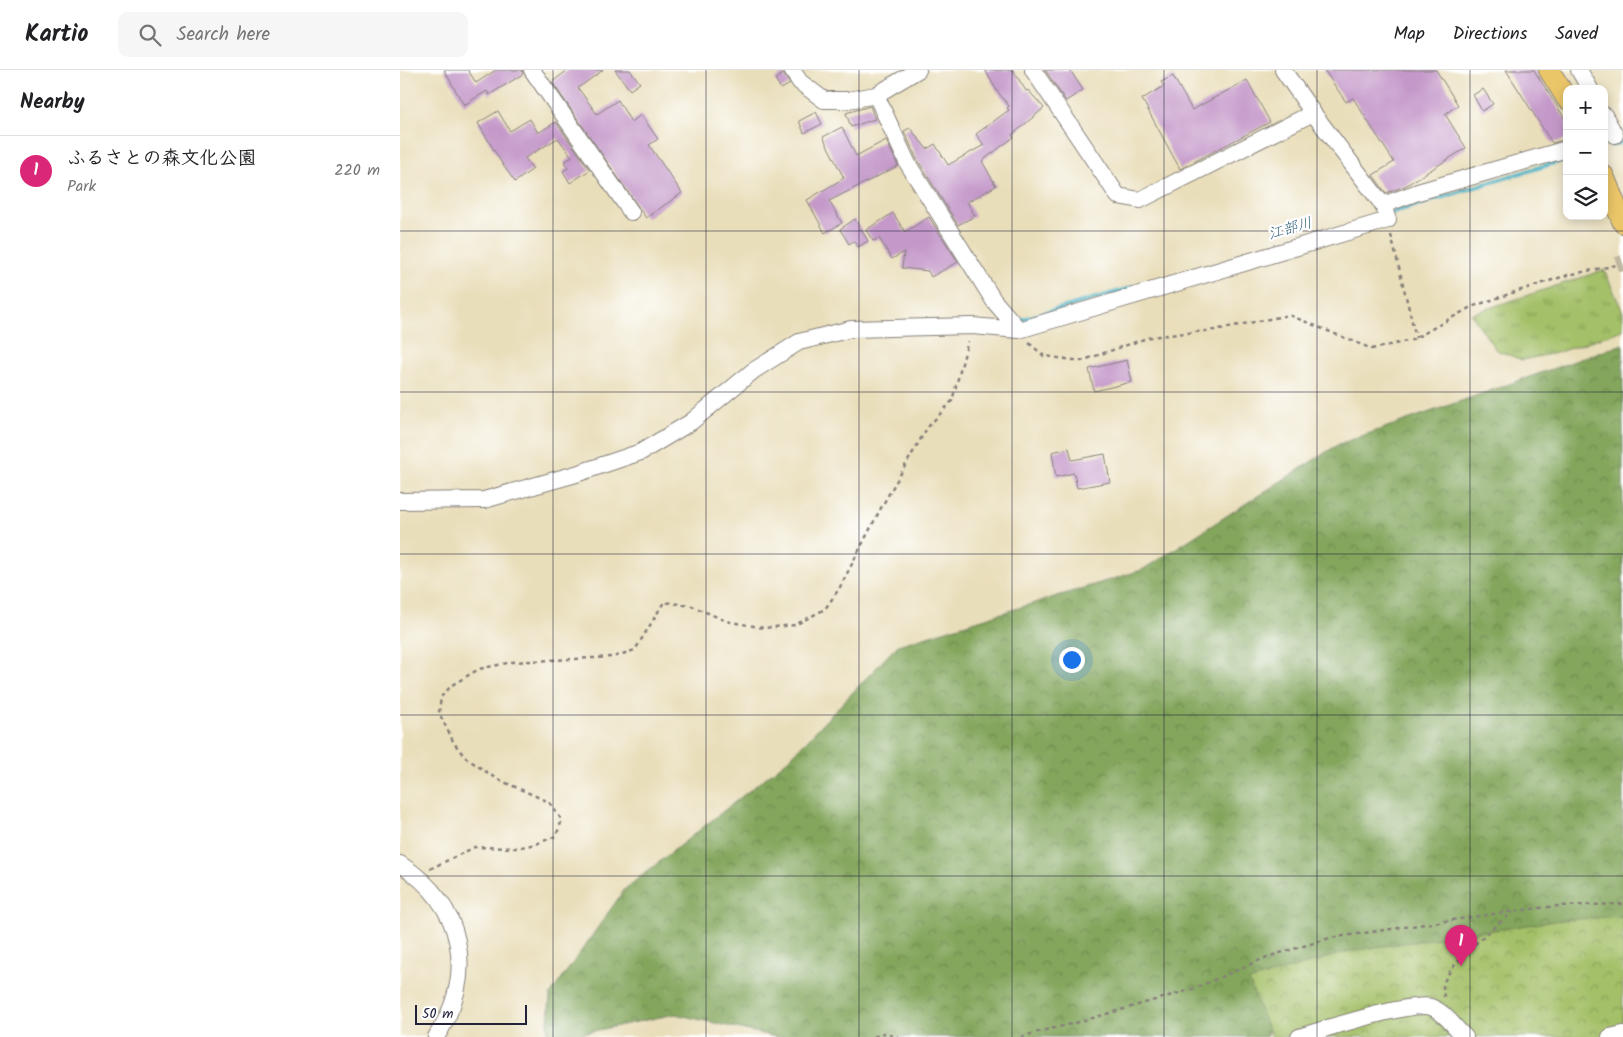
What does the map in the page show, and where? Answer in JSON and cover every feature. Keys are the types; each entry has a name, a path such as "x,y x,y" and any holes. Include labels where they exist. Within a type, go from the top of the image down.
{"main road":[{"path":"1549,70 1563,93"},
{"path":"1608,186 1623,223"}],"street":[{"path":"792,70 800,82 824,100 848,100 876,96 918,70"},
{"path":"1033,70 1118,196 1140,200 1313,113"},
{"path":"400,501 484,500 576,474 641,452 691,422 753,371 799,342 851,329 972,326 1017,330 1388,220 1383,204 1313,113 1284,70"},
{"path":"1580,70 1588,85"},
{"path":"539,73 631,212"},
{"path":"876,96 908,164 994,301 1017,330"},
{"path":"1608,123 1614,135"},
{"path":"1383,204 1563,150"},
{"path":"400,864 417,875 440,900 455,929 460,952 453,1003 444,1025 436,1037"},
{"path":"1299,1037 1410,1007 1432,1007 1444,1015 1465,1037"},
{"path":"1610,1037 1623,1034"}],"path":[{"path":"1388,220 1416,338"},
{"path":"1017,330 1044,356 1081,361 1150,337 1214,330 1289,315 1372,350 1416,338 1471,307 1568,275 1617,265"},
{"path":"417,875 474,847 516,848 536,844 556,836 562,820 549,802 494,778 465,757 454,743 439,714 441,697 452,685 479,669 512,662 613,657 635,650 664,602 692,606 726,621 764,628 795,625 825,609 840,589 882,506 928,428 952,401 972,326"},
{"path":"1021,1037 1193,989 1267,957 1330,938 1557,906 1623,904"},
{"path":"1444,1015 1443,983 1468,952 1514,911"},
{"path":"874,1037 884,1033 898,1037"}],"green space":[{"path":"1604,270 1623,312 1623,330 1556,353 1522,360 1496,350 1471,314"},
{"path":"1623,344 1623,933 1283,985 1266,1037 776,1037 675,1014 565,1037 547,1037 550,995 625,889 788,760 898,645 1142,570 1339,444"},
{"path":"1623,916 1623,1037 1271,1037 1249,981 1350,951 1562,920"}],"building":[{"path":"444,70 468,70 476,83 496,70 522,70 523,74 489,95 487,91 464,105"},
{"path":"568,70 603,70 578,88 597,114 618,100 631,122 641,115 658,139 649,145 682,193 646,218 552,82"},
{"path":"615,70 630,70 640,83 630,90"},
{"path":"985,70 1013,70 1026,91 1028,90 1044,108 1012,135 1014,137 982,161 996,186 967,202 975,216 958,225 917,159 904,131 910,128 927,149 935,144 948,165 984,145 976,134 1009,110 1007,108 1009,106 997,91"},
{"path":"1045,70 1070,70 1083,90 1066,101"},
{"path":"1324,70 1436,70 1458,105 1445,114 1466,148 1405,186 1386,193 1373,175 1394,162 1353,98 1346,102"},
{"path":"1506,70 1534,70 1563,116 1563,140 1552,143"},
{"path":"783,74 790,84 781,89 775,79"},
{"path":"1173,76 1192,110 1247,80 1270,122 1180,169 1142,99 1164,86 1161,82"},
{"path":"1483,89 1493,104 1482,111 1473,95"},
{"path":"870,106 875,119 851,127 846,113"},
{"path":"498,111 510,131 530,119 538,133 556,122 590,170 570,183 563,171 568,168 564,162 572,157 558,138 525,158 533,169 515,182 478,123"},
{"path":"816,112 822,124 804,133 799,121"},
{"path":"842,127 856,156 886,140 898,166 829,201 842,223 825,233 807,200 844,178 823,137"},
{"path":"893,213 905,232 929,217 958,262 931,277 928,271 902,268 904,252 892,259 879,238 873,241 866,230"},
{"path":"855,219 868,241 858,247 854,241 849,244 840,229"},
{"path":"1127,360 1132,382 1094,391 1089,369"},
{"path":"1069,448 1072,460 1105,454 1110,482 1077,488 1074,473 1056,477 1052,452"}],"waterway":[{"name":"江部川","path":"1612,145 1623,142"},
{"name":"江部川","path":"1390,213 1563,160"},
{"name":"江部川","path":"1021,320 1135,287"}],"tunnel":[{"path":"1617,265 1623,263"}],"place":[{"name":"ふるさとの森文化公園","path":"1461,966"}]}
